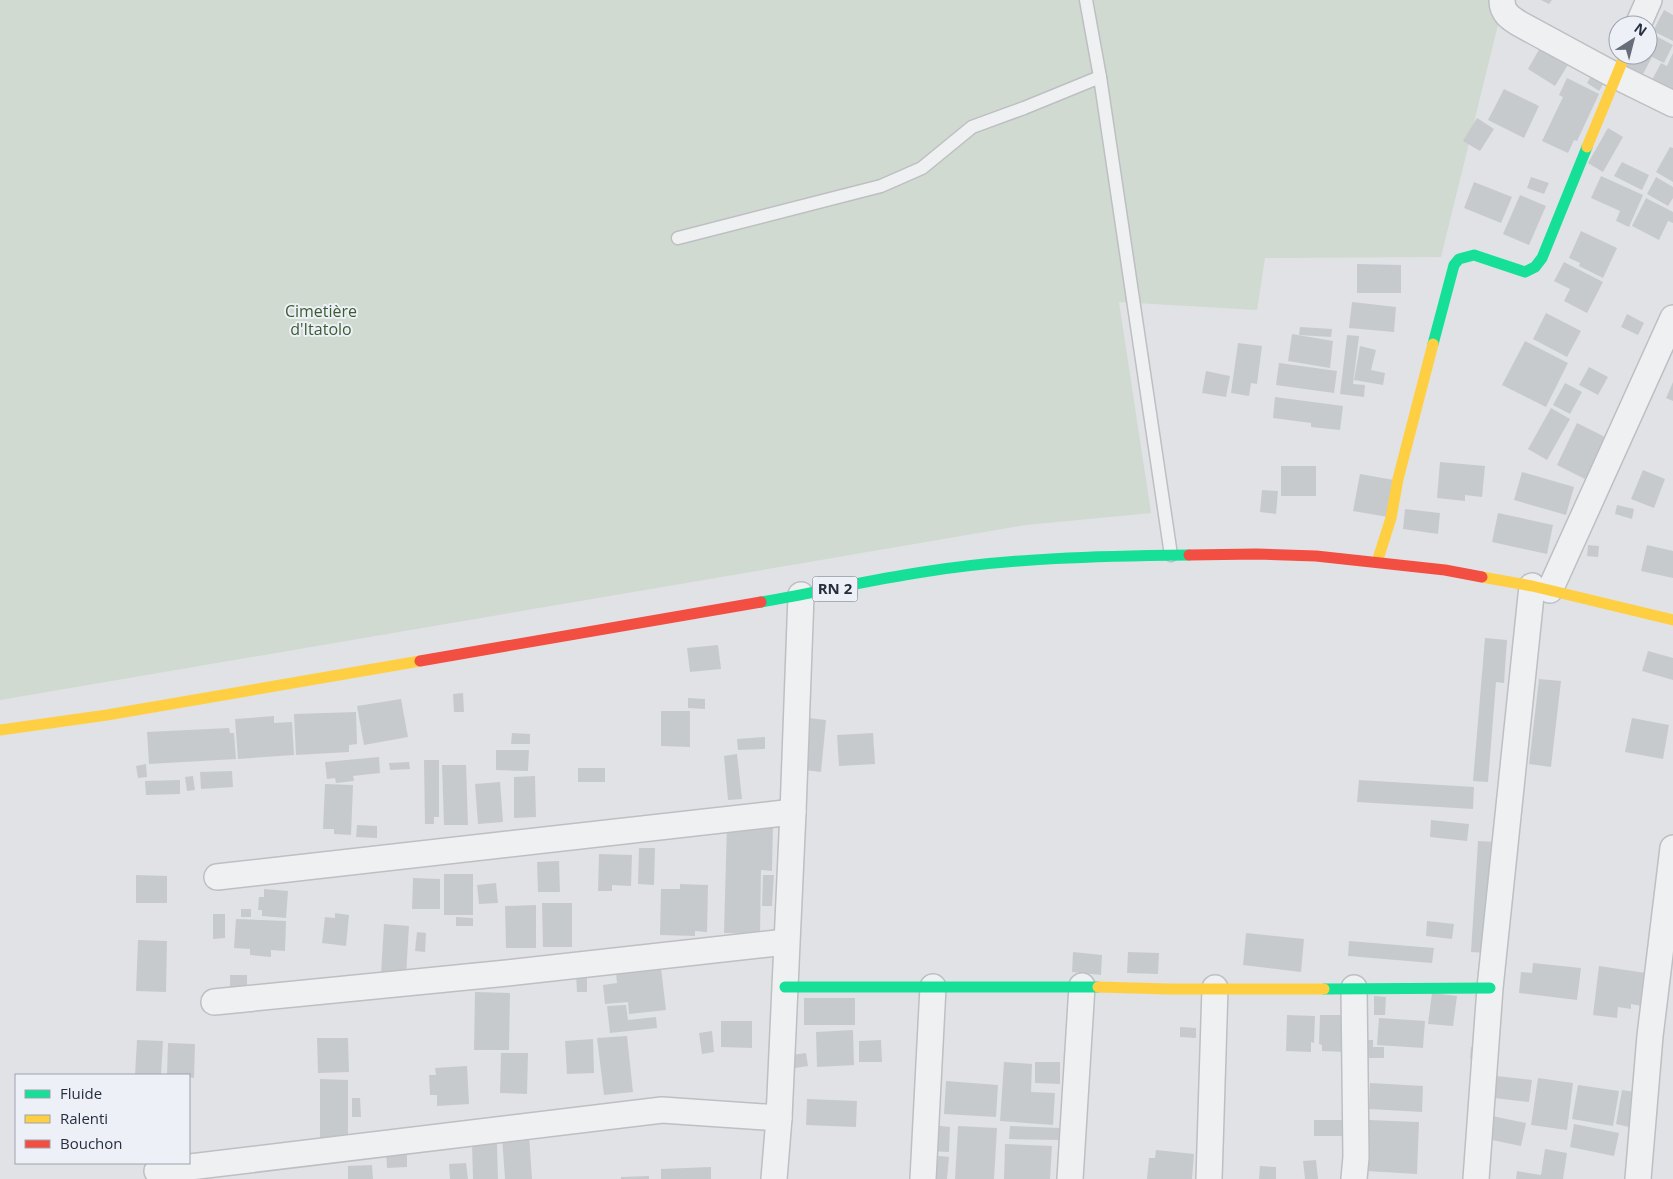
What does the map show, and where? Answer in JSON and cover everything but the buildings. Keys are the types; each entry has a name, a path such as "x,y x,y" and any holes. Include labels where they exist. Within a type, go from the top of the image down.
{"main road":[{"path":"1377,562 1392,518 1398,479 1454,265 1459,259 1474,255 1525,272 1535,267 1542,258 1620,65"},
{"name":"RN 2","path":"0,730 117,713 802,595 922,572 985,564 1106,556 1256,554 1316,556 1377,562 1446,570 1541,588 1673,620"},
{"path":"785,987 1490,988"}],"street":[{"path":"1502,0 1502,7 1508,17 1608,60"},
{"path":"1642,15 1649,0"},
{"path":"1620,65 1673,104"},
{"path":"1476,1179 1490,988 1541,588 1673,318"},
{"path":"774,1179 779,1118 802,595"},
{"path":"217,877 793,812"},
{"path":"1638,1179 1650,1036 1673,848"},
{"path":"214,1002 507,973 786,942"},
{"path":"1070,1179 1082,986"},
{"path":"923,1179 933,987"},
{"path":"1209,1179 1215,988"},
{"path":"1354,988 1356,1157 1354,1179"},
{"path":"157,1171 662,1110 779,1118"}],"lane":[{"path":"1086,0 1100,77 1171,555"},
{"path":"678,238 881,186 922,168 972,127 1100,77"}],"green space":[{"name":"Cimetière d'Itatolo","path":"0,0 1504,0 1441,257 1265,258 1257,310 1119,302 1151,513 1026,525 0,700"}],"traffic: fast":[{"path":"1433,344 1454,265 1459,259 1474,255 1525,272 1535,267 1542,258 1587,147"},
{"path":"761,602 956,567 1089,557 1189,555"},
{"path":"785,987 1098,987"},
{"path":"1324,989 1490,988"}],"traffic: slow":[{"path":"1587,147 1621,65"},
{"path":"1377,562 1391,518 1398,479 1433,344"},
{"path":"1482,577 1532,586 1673,620"},
{"path":"0,730 107,715 420,661"},
{"path":"1098,987 1324,989"}],"traffic: jam":[{"path":"1189,555 1257,554 1316,556 1445,570 1482,577"},
{"path":"420,661 761,602"}]}
